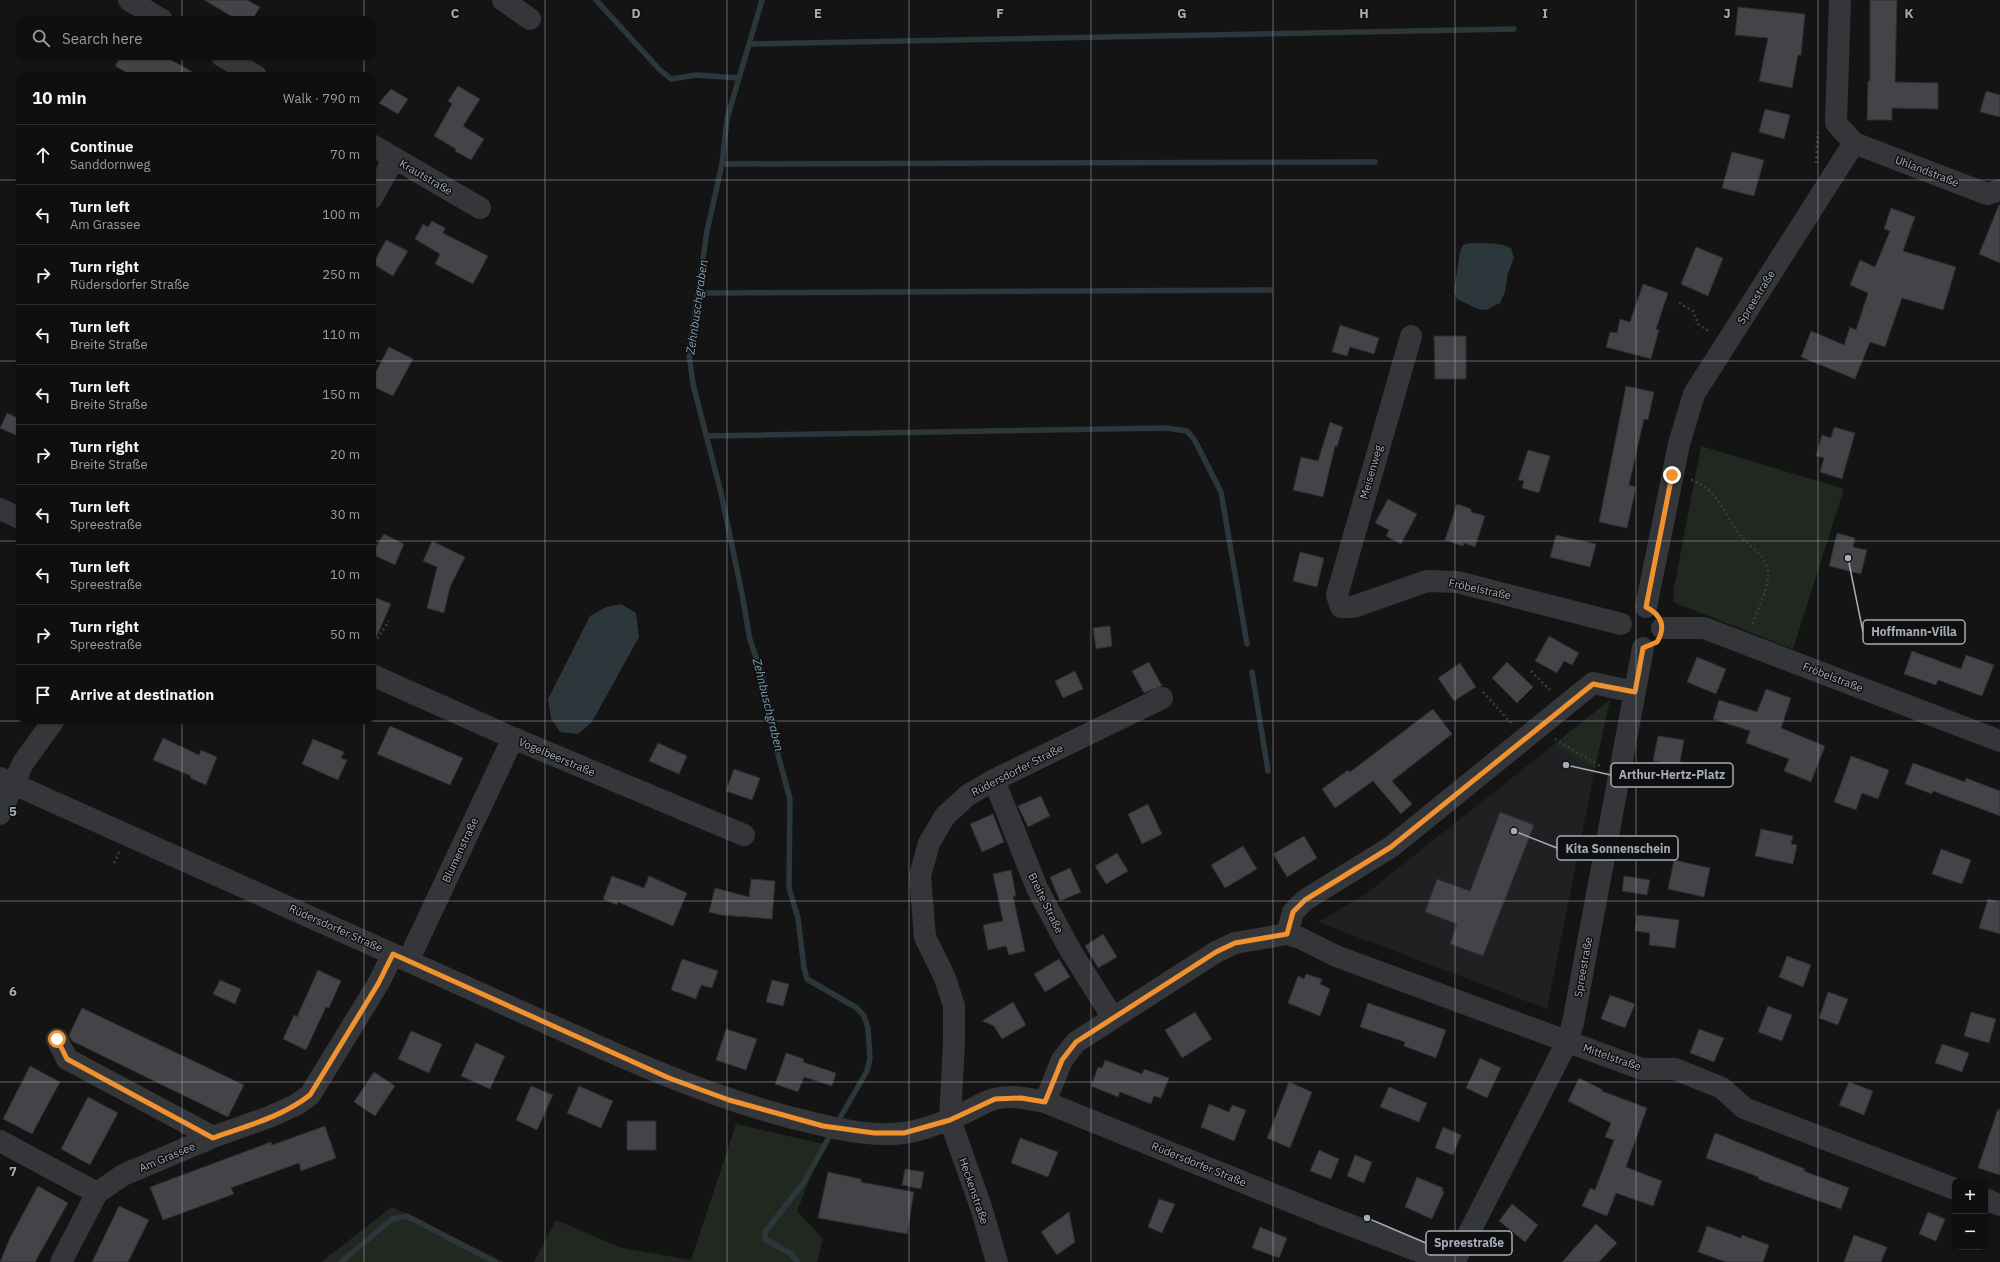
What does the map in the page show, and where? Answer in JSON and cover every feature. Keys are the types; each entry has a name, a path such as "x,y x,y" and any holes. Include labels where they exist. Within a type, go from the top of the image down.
{"street":[{"path":"128,0 155,16"},
{"path":"503,0 530,19"},
{"path":"1840,0 1836,123 1854,143"},
{"path":"229,60 249,72"},
{"name":"Uhlandstraße","path":"1854,143 1987,194 2000,190"},
{"name":"Spreestraße","path":"1646,607 1672,475 1679,444 1694,394 1854,143"},
{"name":"Krautstraße","path":"376,147 480,208"},
{"path":"376,191 394,158"},
{"name":"Meisenweg","path":"1341,607 1336,595 1411,336"},
{"path":"0,509 16,516"},
{"name":"Fröbelstraße","path":"1341,607 1353,607 1427,581 1456,582 1620,624"},
{"path":"1646,607 1655,611 1661,618 1662,628 1657,642 1643,648 1634,647 1626,642 1621,633 1620,624 1623,617 1633,608 1646,607"},
{"name":"Fröbelstraße","path":"1662,628 1704,628 2000,741"},
{"name":"Spreestraße","path":"1454,1262 1567,1042 1573,1023 1643,648"},
{"name":"Vogelbeerstraße","path":"376,678 513,738 744,835"},
{"path":"1045,1102 1065,1055 1076,1042 1216,952 1235,943 1287,934 1293,912 1305,900 1391,847 1593,684 1635,692"},
{"name":"Rüdersdorfer Straße","path":"950,1120 954,1041 954,1006 945,978 925,937 920,876 929,843 945,816 968,795 994,780 1162,698"},
{"path":"0,814 7,781 23,763 51,724"},
{"name":"Blumenstraße","path":"401,958 513,738"},
{"name":"Breite Straße","path":"994,780 1037,888 1069,948 1113,1018"},
{"name":"Rüdersdorfer Straße","path":"7,781 669,1078 729,1100 823,1126 874,1133 904,1133 950,1120 995,1099 1021,1098 1045,1102 1329,1217 1447,1262"},
{"name":"Mittelstraße","path":"1287,934 1300,938 1336,956 1642,1069 1675,1069 1722,1088 1744,1108 1952,1187"},
{"name":"Am Grassee","path":"61,1262 97,1193 122,1175 213,1138 283,1112 310,1095 378,984 401,958"},
{"path":"57,1039 67,1059 213,1138"},
{"name":"Heckenstraße","path":"950,1120 981,1207 997,1262"},
{"path":"0,1141 97,1193"},
{"path":"1988,1200 2000,1205"}],"path":[{"path":"1679,304 1693,311 1698,324 1726,343"},
{"path":"1672,475 1699,482 1717,497 1741,536 1765,558 1768,573 1766,586 1745,644"},
{"path":"376,641 389,621"},
{"path":"1531,671 1566,705"},
{"path":"1484,692 1531,734 1600,766 1601,769 1619,774"}],"shaded area":[{"path":"1470,243 1490,243 1506,246 1511,248 1514,258 1508,273 1505,292 1500,303 1486,310 1478,309 1457,299 1454,292 1460,252 1463,245"},
{"path":"1701,446 1844,489 1793,649 1673,602 1674,588"},
{"path":"621,604 636,613 639,637 592,722 578,734 560,732 551,718 548,699 590,616 606,607"},
{"path":"1610,700 1595,769 1553,745"},
{"path":"1553,745 1595,769 1547,1009 1318,922 1367,893"},
{"path":"736,1124 824,1144 797,1211 823,1239 817,1262 534,1262 556,1220 622,1248 691,1260"},
{"path":"392,1207 504,1262 321,1262"}],"building":[{"path":"204,0 247,0 260,7 254,16 231,16"},
{"path":"1870,0 1897,0 1895,82 1938,83 1938,109 1892,108 1892,120 1867,120 1868,81 1870,81"},
{"path":"1738,7 1805,14 1801,55 1798,55 1792,88 1759,81 1768,38 1735,35"},
{"path":"119,60 171,60 193,72 126,72 115,66"},
{"path":"458,86 480,99 463,126 484,139 471,160 434,136 452,104 448,101"},
{"path":"391,89 408,99 398,114 379,103"},
{"path":"1986,91 2000,95 2000,117 1980,112"},
{"path":"1765,109 1790,115 1784,139 1759,132"},
{"path":"1732,152 1764,160 1754,196 1722,188"},
{"path":"2000,205 2000,263 1979,254"},
{"path":"1891,208 1915,217 1903,251 1956,267 1943,310 1902,298 1885,347 1870,342 1855,379 1801,357 1811,331 1844,345 1850,327 1856,330 1868,293 1850,285 1860,260 1875,267 1890,231 1884,229"},
{"path":"432,221 445,228 443,233 488,256 473,284 435,264 440,254 415,239 423,224 428,227"},
{"path":"386,240 408,251 393,276 376,266 376,258"},
{"path":"1696,247 1723,258 1708,296 1681,284"},
{"path":"1643,284 1668,293 1656,329 1659,330 1651,359 1606,347 1610,332 1617,333 1620,319 1630,322"},
{"path":"1340,325 1379,338 1374,354 1350,347 1347,356 1332,352"},
{"path":"1434,336 1466,336 1466,379 1435,379"},
{"path":"389,347 413,359 393,396 376,388 376,371"},
{"path":"1626,386 1654,392 1648,420 1644,419 1629,485 1636,487 1627,528 1599,522"},
{"path":"7,413 16,417 16,435 0,428"},
{"path":"1330,422 1343,427 1337,447 1335,446 1323,497 1293,490 1301,457 1318,461"},
{"path":"1834,427 1855,433 1842,479 1820,472 1824,458 1816,456 1822,435 1831,438"},
{"path":"1528,450 1550,456 1539,493 1522,488 1524,481 1518,480"},
{"path":"1388,499 1417,514 1401,544 1386,536 1389,530 1375,523"},
{"path":"1457,504 1471,509 1471,512 1485,516 1475,547 1464,543 1463,546 1445,540"},
{"path":"1837,533 1855,538 1853,547 1867,550 1861,574 1829,566"},
{"path":"384,534 404,544 395,565 376,556 376,546"},
{"path":"1556,535 1596,544 1590,567 1550,557"},
{"path":"432,541 465,557 450,587 444,613 427,608 437,567 423,561"},
{"path":"1300,552 1324,558 1317,587 1293,581"},
{"path":"376,598 391,604 376,638"},
{"path":"1110,626 1112,646 1096,649 1093,628"},
{"path":"1549,636 1579,653 1572,665 1564,661 1557,673 1535,661"},
{"path":"1912,651 1961,669 1966,655 1994,665 1982,696 1938,680 1936,685 1904,674"},
{"path":"1697,657 1726,669 1716,694 1687,682"},
{"path":"1149,662 1162,686 1144,693 1132,671"},
{"path":"1507,662 1533,687 1517,703 1492,678"},
{"path":"1460,663 1476,687 1454,701 1438,678"},
{"path":"1075,671 1083,689 1063,698 1055,681"},
{"path":"1766,689 1791,698 1781,728 1825,746 1811,782 1784,771 1789,759 1746,743 1750,731 1713,719 1719,700 1757,712"},
{"path":"1433,709 1452,734 1392,781 1412,804 1401,814 1373,781 1335,808 1322,789 1348,770 1350,772"},
{"path":"390,726 463,758 450,785 377,754"},
{"path":"1658,736 1684,740 1678,773 1658,770 1660,762 1653,761"},
{"path":"163,738 199,755 201,750 217,757 206,785 190,778 191,776 153,760"},
{"path":"313,739 344,752 341,758 347,760 338,780 302,764"},
{"path":"658,743 687,756 679,774 649,761"},
{"path":"1851,756 1889,770 1878,799 1862,793 1856,810 1834,802"},
{"path":"1913,763 1965,782 1966,778 2000,791 2000,816 1933,791 1932,794 1905,784"},
{"path":"734,769 760,778 752,800 726,791"},
{"path":"1041,796 1050,816 1028,827 1018,806"},
{"path":"1148,804 1162,834 1142,844 1128,814"},
{"path":"1500,812 1534,825 1483,956 1450,944 1457,924 1425,912 1437,879 1470,891"},
{"path":"993,814 1004,842 982,852 970,824"},
{"path":"1761,829 1793,836 1791,844 1797,845 1793,864 1755,856"},
{"path":"1304,836 1317,858 1287,877 1273,854"},
{"path":"1243,846 1257,869 1225,888 1211,865"},
{"path":"1941,849 1971,860 1962,884 1932,874"},
{"path":"1117,853 1128,871 1106,884 1095,866"},
{"path":"1674,860 1710,868 1704,897 1668,889"},
{"path":"1070,868 1081,892 1060,901 1050,877"},
{"path":"1011,870 1016,896 1013,896 1025,951 1009,955 1006,946 988,950 983,925 1003,921 993,874"},
{"path":"612,876 644,888 649,876 687,893 673,926 618,902 617,905 603,899"},
{"path":"1624,876 1650,880 1647,895 1622,891"},
{"path":"751,879 775,881 772,919 721,915 709,912 715,888 749,897"},
{"path":"1988,899 2000,902 2000,934 1979,928"},
{"path":"1637,915 1679,920 1675,948 1649,945 1650,933 1635,931"},
{"path":"1103,934 1117,957 1098,968 1085,946"},
{"path":"1787,956 1811,965 1803,987 1779,977"},
{"path":"682,959 718,971 712,988 701,985 696,999 671,990"},
{"path":"1059,959 1070,977 1045,992 1034,974"},
{"path":"318,970 341,981 329,1008 326,1007 306,1050 283,1039 294,1015 297,1017"},
{"path":"1306,974 1322,979 1320,984 1330,989 1320,1016 1288,1003 1298,976 1304,979"},
{"path":"220,980 241,989 235,1004 213,994"},
{"path":"772,980 789,984 783,1006 766,1002"},
{"path":"1828,992 1848,999 1838,1025 1819,1018"},
{"path":"1610,995 1635,1004 1625,1028 1601,1019"},
{"path":"1013,1002 1026,1025 1002,1039 994,1026 982,1021"},
{"path":"1368,1003 1446,1030 1436,1058 1404,1046 1405,1042 1360,1027"},
{"path":"1768,1006 1792,1015 1782,1041 1758,1032"},
{"path":"82,1008 244,1085 228,1117 72,1041 69,1035"},
{"path":"1195,1012 1212,1039 1182,1058 1165,1030"},
{"path":"1971,1012 1996,1019 1989,1043 1964,1036"},
{"path":"726,1029 757,1039 746,1070 716,1060"},
{"path":"1699,1029 1724,1038 1714,1062 1690,1053"},
{"path":"411,1031 442,1044 429,1073 398,1059"},
{"path":"476,1043 505,1056 490,1089 461,1076"},
{"path":"1942,1044 1969,1053 1962,1072 1935,1063"},
{"path":"786,1053 804,1059 803,1062 836,1073 832,1086 804,1077 798,1092 775,1084"},
{"path":"1480,1058 1501,1068 1487,1098 1466,1088"},
{"path":"1105,1060 1142,1074 1144,1069 1169,1078 1161,1098 1154,1096 1151,1104 1120,1092 1118,1097 1091,1086 1098,1067 1102,1068"},
{"path":"30,1066 60,1082 32,1134 3,1119"},
{"path":"374,1072 395,1086 375,1116 354,1102"},
{"path":"1579,1078 1603,1090 1602,1091 1647,1108 1626,1167 1662,1181 1653,1206 1616,1193 1607,1216 1582,1206 1590,1188 1595,1190 1614,1140 1605,1137 1611,1123 1568,1101"},
{"path":"1289,1082 1312,1092 1290,1148 1267,1138"},
{"path":"1849,1082 1873,1091 1864,1115 1839,1105"},
{"path":"531,1086 553,1095 537,1130 516,1120"},
{"path":"579,1086 613,1101 601,1128 567,1113"},
{"path":"1389,1087 1427,1103 1419,1122 1380,1107"},
{"path":"88,1097 118,1113 90,1165 61,1149"},
{"path":"1209,1104 1229,1112 1232,1105 1246,1110 1234,1141 1201,1127"},
{"path":"1998,1109 2000,1110 2000,1175 1978,1168"},
{"path":"627,1121 656,1121 656,1150 627,1150"},
{"path":"325,1126 336,1158 301,1171 299,1163 231,1188 234,1194 163,1220 150,1187 271,1142 272,1145"},
{"path":"1443,1127 1461,1135 1453,1155 1435,1148"},
{"path":"1715,1133 1805,1169 1804,1171 1849,1188 1841,1209 1758,1179 1759,1177 1706,1158"},
{"path":"1020,1138 1058,1152 1048,1177 1011,1163"},
{"path":"1319,1150 1339,1159 1331,1179 1310,1171"},
{"path":"1355,1155 1372,1162 1364,1183 1347,1176"},
{"path":"905,1169 924,1172 921,1189 902,1185"},
{"path":"828,1172 861,1179 861,1182 914,1192 907,1234 818,1218"},
{"path":"1417,1177 1443,1188 1442,1191 1444,1192 1432,1219 1405,1207"},
{"path":"38,1186 68,1203 35,1262 0,1262 10,1238"},
{"path":"1159,1199 1175,1204 1162,1233 1148,1227"},
{"path":"1512,1204 1538,1225 1525,1242 1499,1221"},
{"path":"119,1206 149,1220 128,1262 92,1262"},
{"path":"1069,1212 1075,1242 1057,1255 1041,1232"},
{"path":"1928,1212 1945,1219 1936,1241 1919,1234"},
{"path":"1596,1224 1617,1243 1599,1262 1562,1262"},
{"path":"1707,1226 1741,1238 1742,1235 1769,1245 1763,1262 1726,1262 1698,1252"},
{"path":"1260,1227 1287,1238 1279,1258 1252,1248"},
{"path":"1854,1235 1887,1247 1881,1262 1844,1262"}],"waterway":[{"name":"Zehnbuschgraben","path":"596,0 659,69 671,79 696,75 738,78"},
{"name":"Zehnbuschgraben","path":"762,0 727,119 722,164 707,231 689,354 693,384 721,493 750,640 762,674 778,755 790,799 789,888 798,918 804,968 807,979 857,1008 864,1016 868,1028 870,1059 867,1071 837,1123"},
{"path":"749,44 1514,29"},
{"path":"722,164 1375,162"},
{"path":"699,293 1270,290"},
{"path":"706,436 1166,428 1187,431 1194,439 1221,492 1247,644"},
{"path":"1252,672 1268,771"},
{"name":"Zehnbuschgraben","path":"798,1262 791,1254 765,1239 765,1232 804,1182 832,1132"},
{"name":"Zehnbuschgraben","path":"341,1262 392,1219 407,1216 495,1262"}],"place":[{"name":"Hoffmann-Villa","path":"1848,558"},
{"name":"Arthur-Hertz-Platz","path":"1566,765"},
{"name":"Kita Sonnenschein","path":"1514,831"},
{"name":"Spreestraße","path":"1367,1218"}],"route":[{"path":"57,1039 67,1059 213,1138 269,1118 296,1105 310,1095 378,984 393,954 669,1078 729,1100 823,1126 874,1133 904,1133 950,1120 995,1099 1021,1098 1045,1102 1062,1060 1076,1042 1216,952 1235,943 1287,934 1293,912 1305,900 1391,847 1593,684 1635,692 1643,648 1657,642 1661,635 1661,618 1655,611 1646,607 1672,475"}]}
